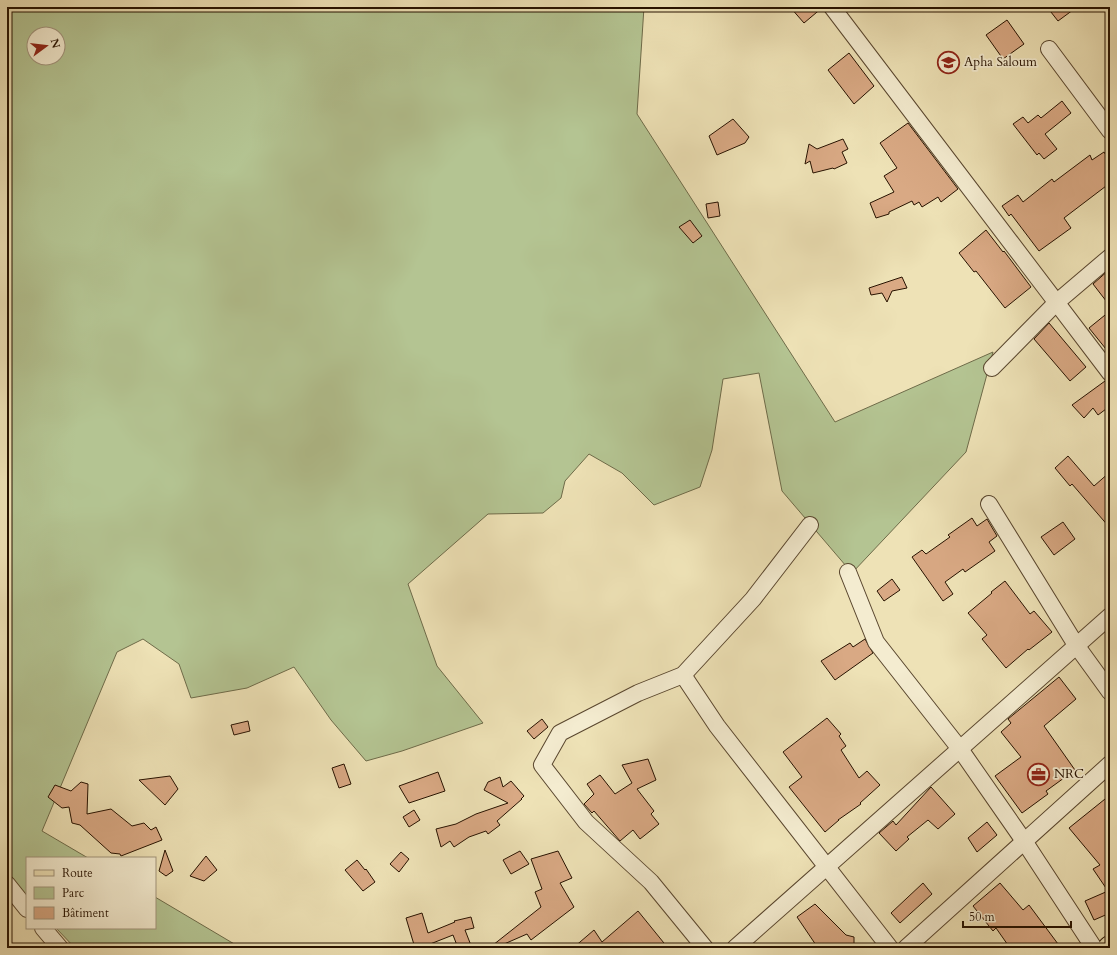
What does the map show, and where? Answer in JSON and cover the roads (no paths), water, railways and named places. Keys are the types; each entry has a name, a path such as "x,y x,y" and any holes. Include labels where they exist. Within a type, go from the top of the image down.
{"street":[{"path":"832,7 1110,373"},
{"path":"1049,48 1110,131"},
{"path":"992,368 1057,302 1110,257"},
{"path":"989,504 1076,645 1110,692"},
{"path":"705,948 651,882 586,822 542,765 560,733 638,694 683,675 753,599 810,525"},
{"path":"848,572 876,642 960,749 1024,841 1094,948"},
{"path":"735,948 1110,616"},
{"path":"683,675 717,726 890,948"},
{"path":"906,948 1110,764"},
{"path":"7,884 26,907"},
{"path":"44,929 60,948"}],"place":[{"name":"Apha Saloum","path":"949,62"},
{"name":"NRC","path":"1039,774"}]}
